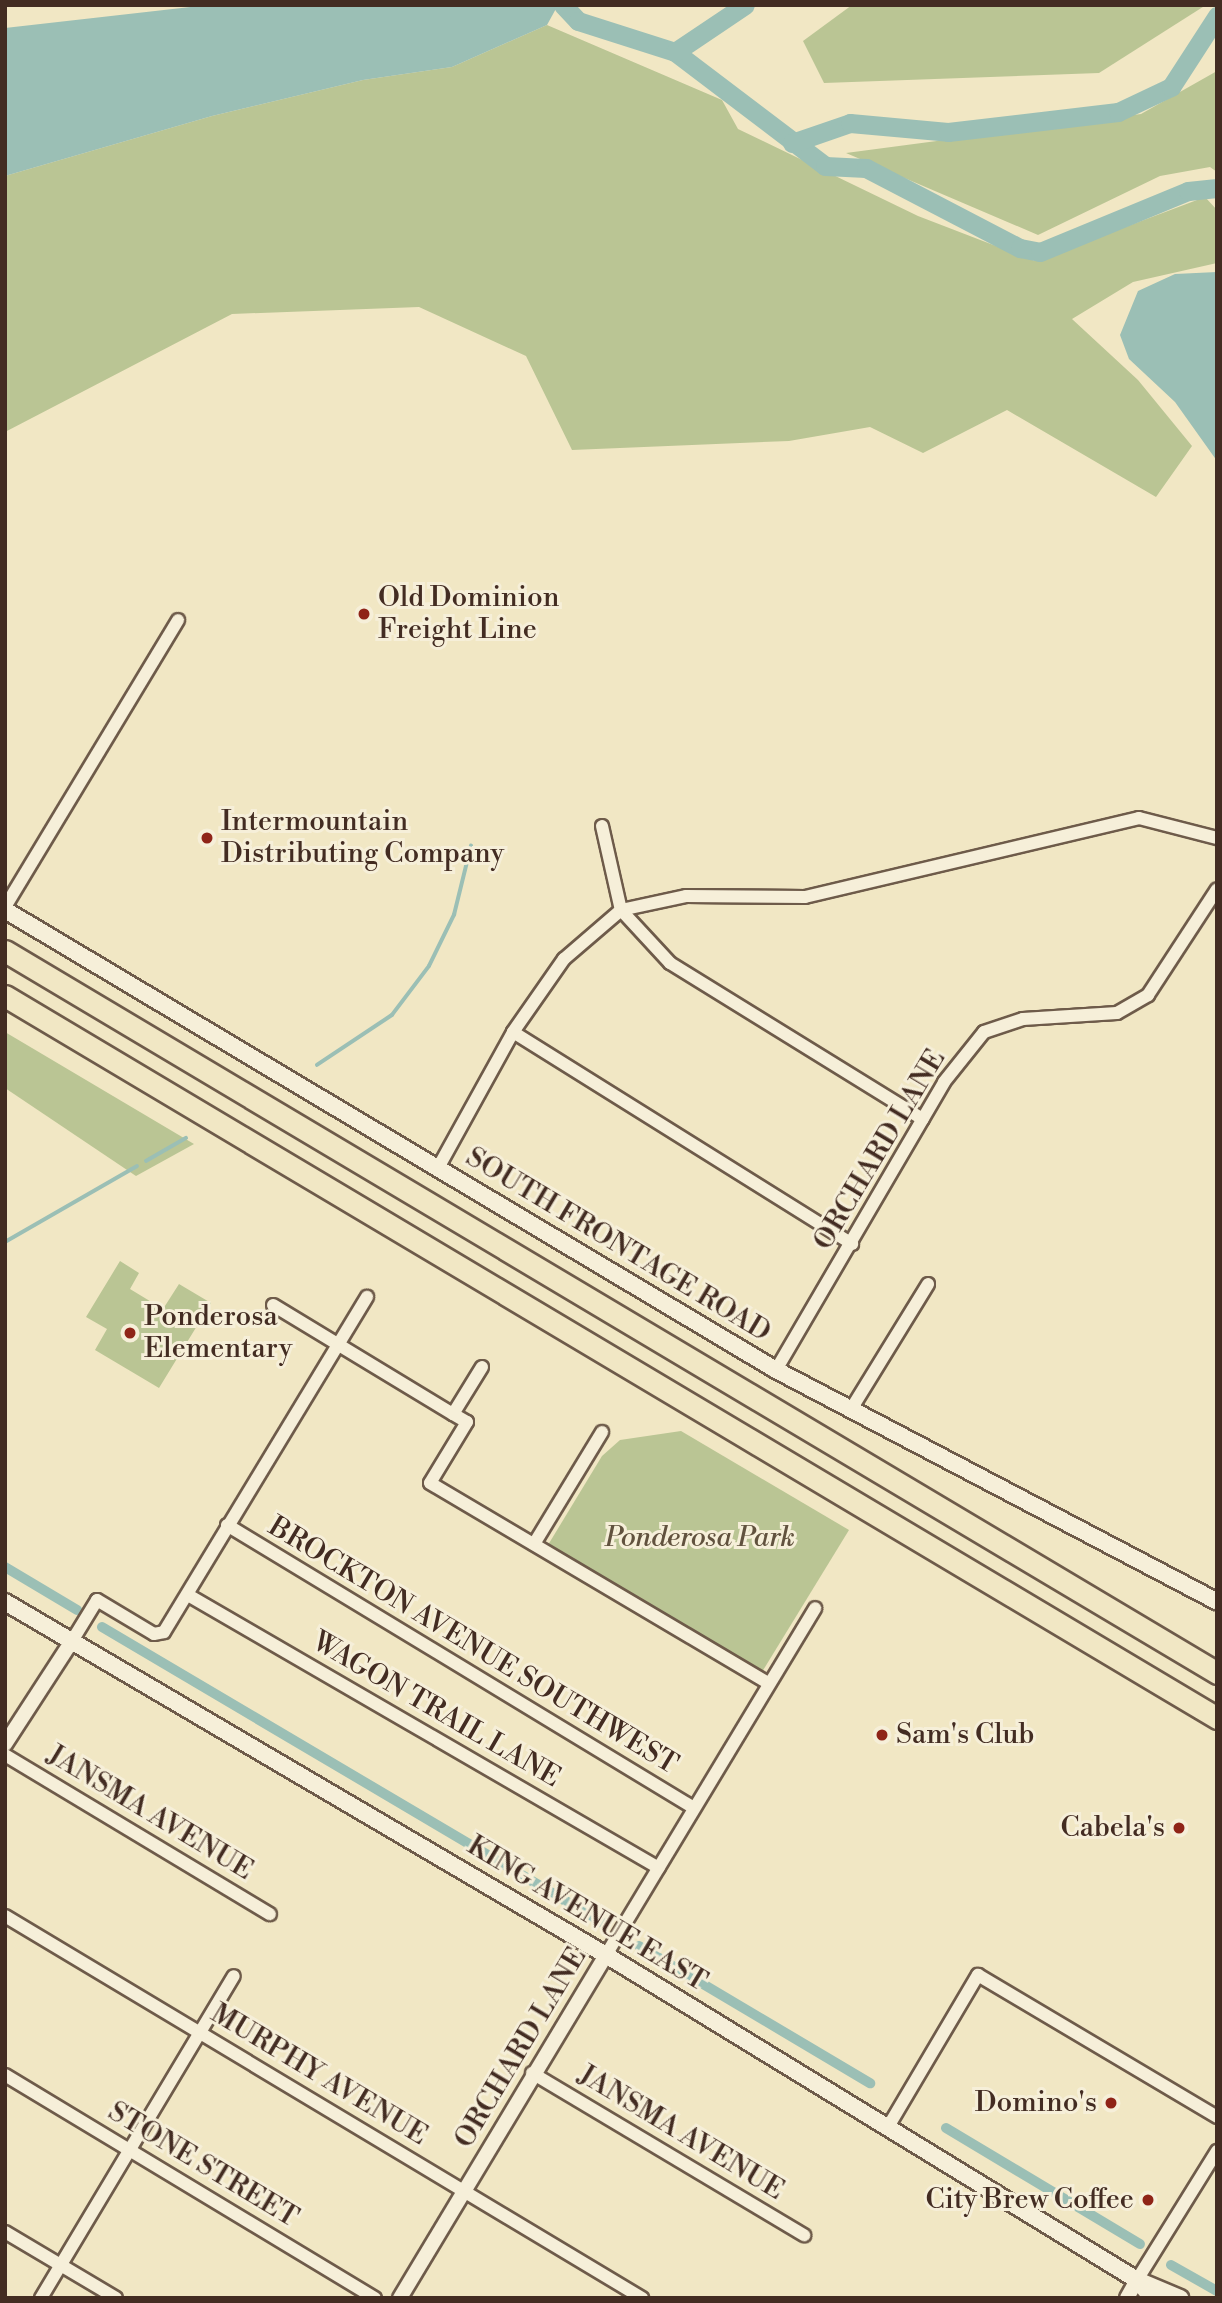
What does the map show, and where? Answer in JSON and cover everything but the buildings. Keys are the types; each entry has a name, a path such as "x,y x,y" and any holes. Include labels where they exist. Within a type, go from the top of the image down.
{"highway":[{"path":"5,951 1217,1673"},
{"path":"5,996 1217,1718"}],"main road":[{"name":"SOUTH FRONTAGE ROAD","path":"5,908 776,1370 1217,1602"},
{"name":"KING AVENUE EAST","path":"5,1602 606,1955 1137,2280 1180,2298"},
{"name":"KING AVENUE EAST","path":"1137,2280 1152,2298"}],"street":[{"path":"5,908 178,620"},
{"path":"438,1168 513,1032 564,959 621,911 686,896 805,897 1139,818 1217,838"},
{"path":"601,826 621,911 670,963 923,1119"},
{"name":"ORCHARD LANE","path":"776,1370 923,1119 984,1032 1023,1019 1117,1013 1148,995 1217,889"},
{"path":"513,1032 852,1244"},
{"path":"850,1411 928,1284"},
{"path":"5,1744 97,1600 154,1634 164,1632 367,1297"},
{"path":"273,1305 467,1422 430,1483 768,1683"},
{"path":"453,1413 482,1367"},
{"path":"534,1544 602,1432"},
{"name":"BROCKTON AVENUE SOUTHWEST","path":"227,1525 694,1808"},
{"name":"WAGON TRAIL LANE","path":"188,1595 659,1868"},
{"name":"ORCHARD LANE","path":"400,2298 815,1608"},
{"name":"JANSMA AVENUE","path":"5,1755 270,1914"},
{"name":"MURPHY AVENUE","path":"5,1916 201,2031 642,2298"},
{"path":"888,2127 978,1975 1217,2117"},
{"path":"41,2298 234,1976"},
{"name":"JANSMA AVENUE","path":"533,2073 804,2235"},
{"name":"STONE STREET","path":"5,2075 375,2298"},
{"path":"1127,2298 1217,2151"},
{"path":"5,2232 116,2298"}],"green space":[{"path":"852,5 1206,5 1099,73 824,83 803,41"},
{"path":"547,25 722,100 738,129 918,216 1035,261 1205,197 1217,210 1217,263 1133,282 1072,319 1138,380 1192,446 1156,497 1007,410 923,453 870,427 789,441 572,450 526,356 419,307 232,314 5,432 5,176 212,116 363,80 452,67"},
{"path":"1217,71 1217,172 1210,167 1160,176 1038,235 846,153 1141,114"},
{"path":"5,1032 194,1144 136,1176 5,1088"},
{"path":"120,1261 139,1273 130,1289 163,1309 179,1284 211,1303 159,1388 95,1350 107,1329 86,1317"},
{"name":"Ponderosa Park","path":"681,1431 849,1530 762,1672 548,1545 602,1456 620,1440"}],"water":[{"path":"208,5 558,5 547,25 452,67 363,80 212,116 5,176 5,28"},
{"path":"1217,272 1217,461 1175,402 1129,359 1120,335 1138,291 1175,274"}],"waterway":[{"path":"563,5 578,21 675,52 825,166 866,168 1020,248 1040,252 1188,191 1217,188"},
{"path":"675,52 745,5"},
{"path":"792,143 850,123 948,132 1118,112 1171,87 1217,16"},
{"path":"317,1065 392,1015 429,966 454,915 471,846"},
{"path":"146,1161 186,1138"},
{"path":"5,1242 137,1166"},
{"path":"5,1567 77,1610"},
{"path":"102,1627 603,1923"},
{"path":"639,1946 870,2083"},
{"path":"946,2128 1140,2244"},
{"path":"1171,2265 1217,2291"}],"place":[{"name":"Old Dominion Freight Line","path":"364,614"},
{"name":"Intermountain Distributing Company","path":"207,838"},
{"name":"Ponderosa Elementary","path":"130,1333"},
{"name":"Sam's Club","path":"882,1735"},
{"name":"Cabela's","path":"1179,1828"},
{"name":"Domino's","path":"1111,2103"},
{"name":"City Brew Coffee","path":"1148,2200"}]}
